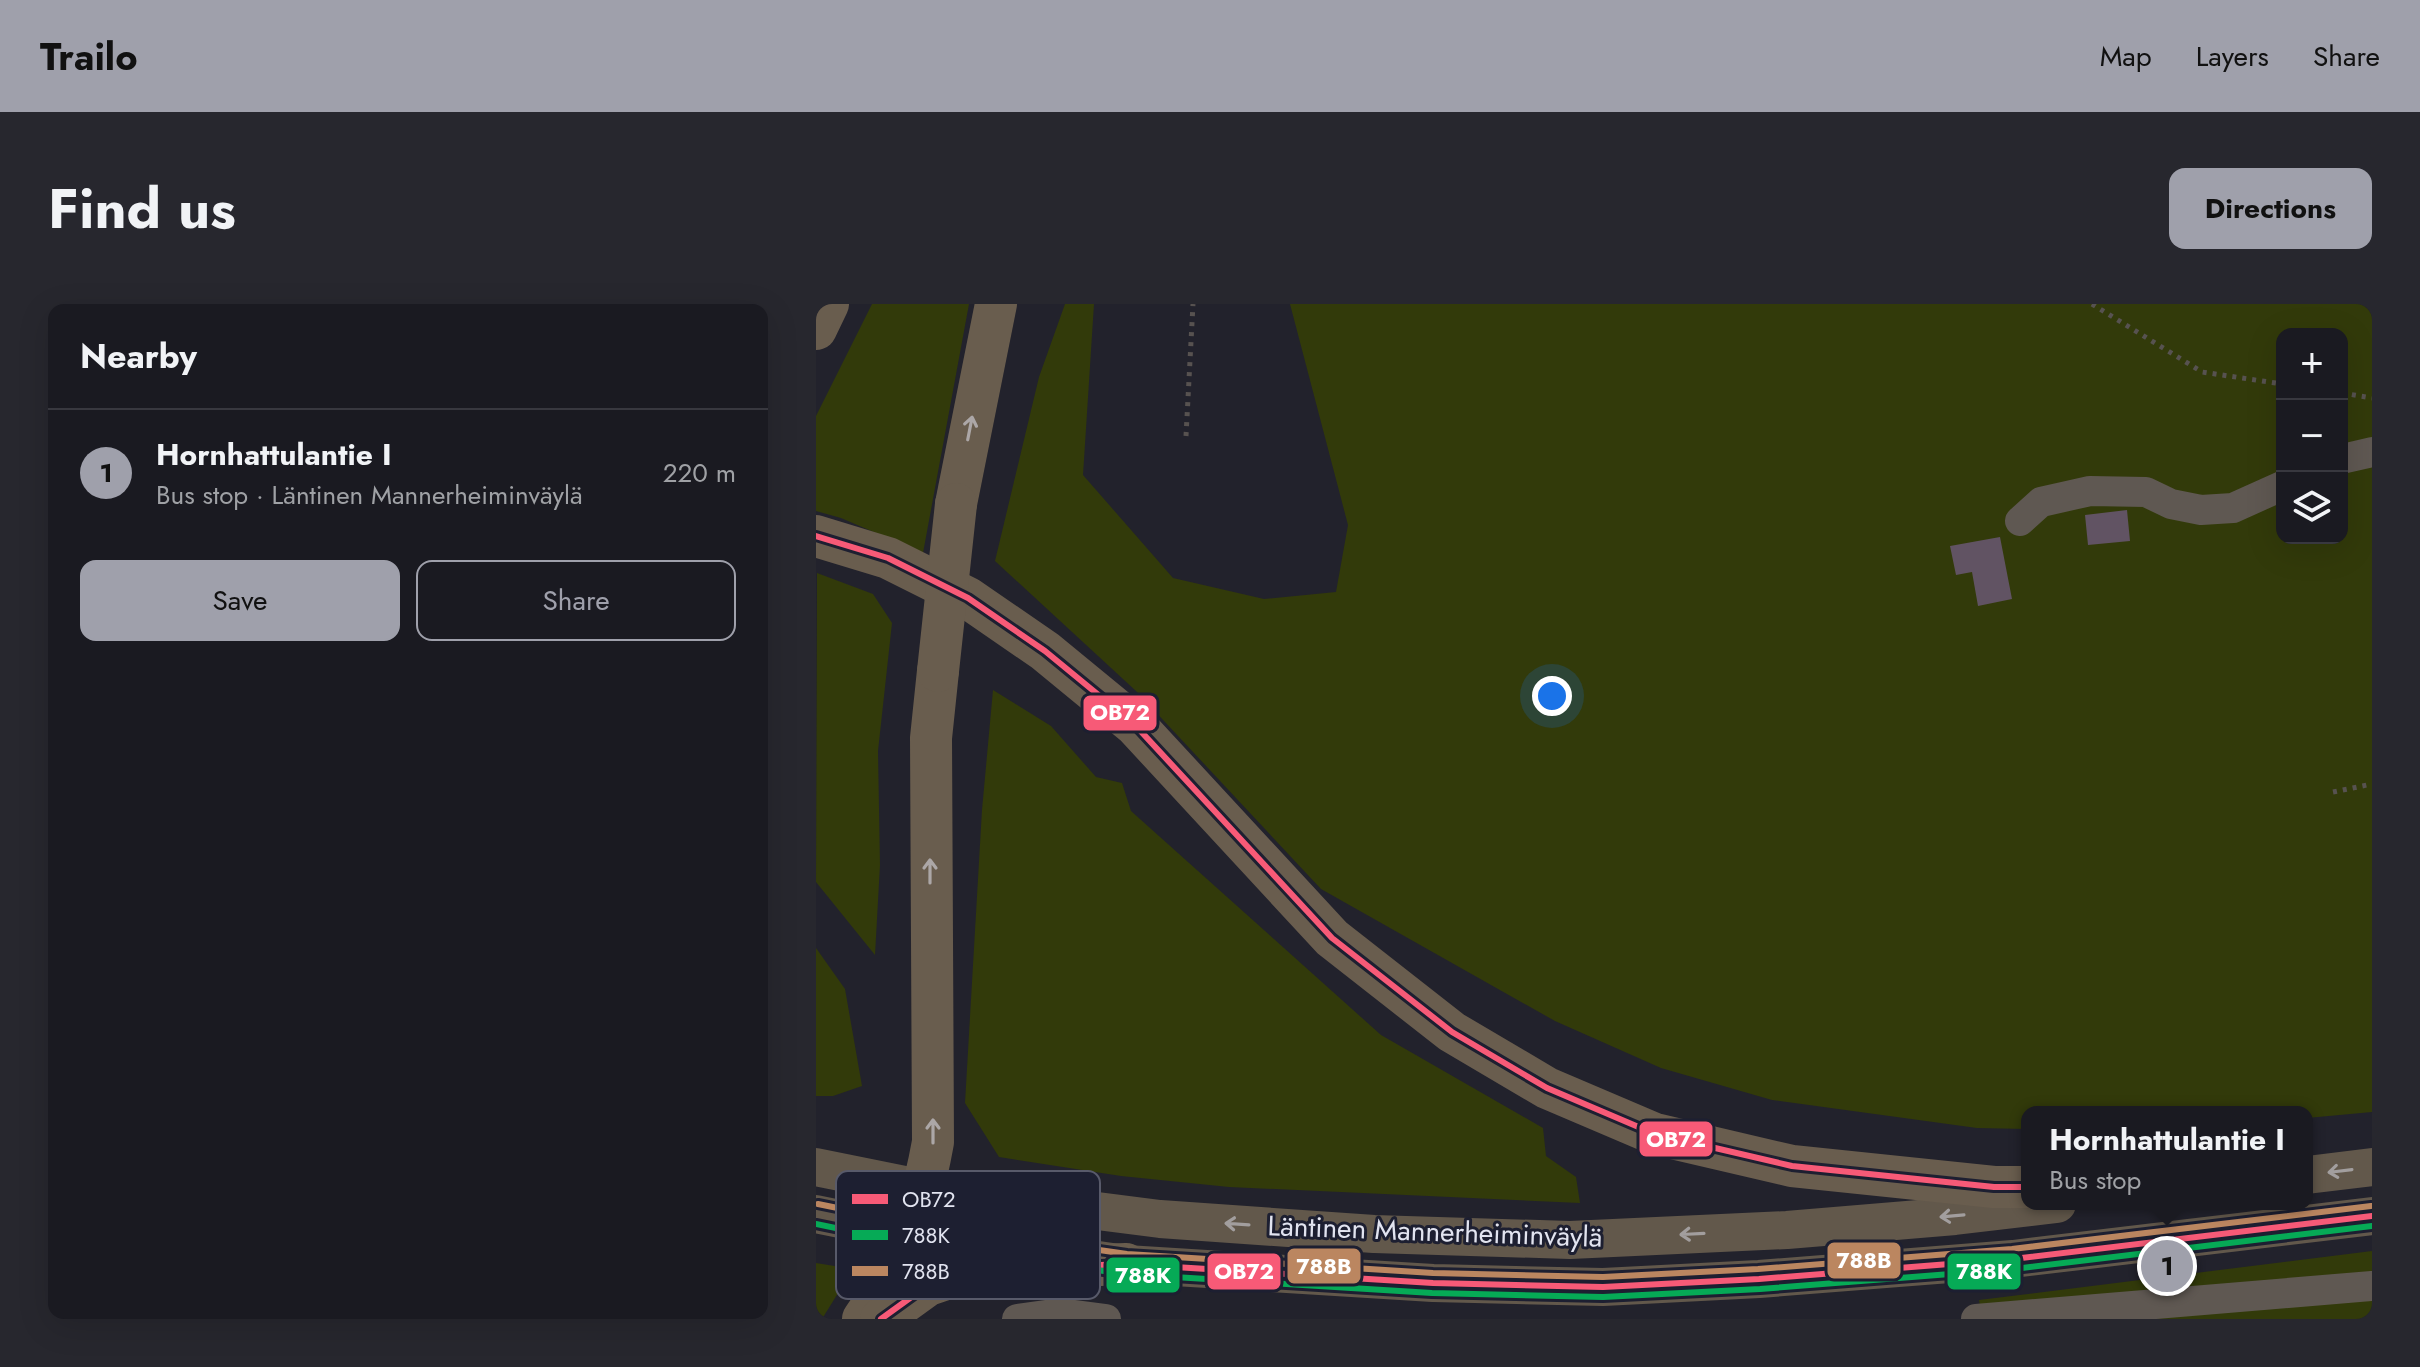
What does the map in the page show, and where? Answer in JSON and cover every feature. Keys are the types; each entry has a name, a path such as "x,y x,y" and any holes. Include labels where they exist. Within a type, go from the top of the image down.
{"highway":[{"path":"816,329 828,304"},
{"path":"928,1171 933,1142 931,754 956,504 996,304"},
{"path":"816,536 888,558 968,598 1045,651 1135,725 1332,938 1452,1032 1547,1088 1655,1134 1792,1166 1994,1187 2021,1187"},
{"path":"1100,1265 1126,1264"},
{"path":"863,1319 876,1299"},
{"path":"881,1319 909,1299"}],"main road":[{"name":"Läntinen Mannerheiminväylä","path":"816,1167 836,1171"},
{"path":"2313,1174 2372,1167"},
{"name":"Läntinen Mannerheiminväylä","path":"1100,1211 1160,1219 1374,1234 1570,1240 1787,1230 2021,1208"},
{"name":"Läntinen Mannerheiminväylä","path":"816,1214 836,1218"},
{"name":"Läntinen Mannerheiminväylä","path":"1100,1260 1433,1283 1603,1287 1759,1279 2013,1259 2372,1216"}],"street":[{"path":"2348,458 2372,452"},
{"path":"2020,521 2041,502 2090,491 2146,492 2171,504 2201,510 2233,508 2276,489"},
{"path":"1976,1319 2372,1286"},
{"path":"1017,1319 1060,1313 1106,1319"}],"path":[{"path":"1186,436 1193,304"},
{"path":"2092,304 2202,372 2276,383"},
{"path":"2348,394 2372,398"},
{"path":"2333,792 2372,784"}],"green space":[{"path":"872,304 969,304 923,553 841,518 816,511 816,416"},
{"path":"1065,304 1094,304 1083,475 1173,578 1264,599 1336,592 1348,525 1290,304 2372,304 2372,1112 2313,1117 2313,1106 2021,1106 2021,1129 1977,1128 1772,1100 1661,1068 1555,1021 1321,889 1136,691 995,561 1039,377"},
{"path":"817,573 873,594 892,623 878,751 880,865 875,955 816,882"},
{"path":"993,690 1051,726 1096,777 1122,783 1131,811 1381,1035 1543,1128 1546,1156 1576,1177 1580,1203 1229,1187 1121,1176 999,1157 965,1103 982,810"},
{"path":"816,948 845,989 862,1086 833,1096 816,1096"},
{"path":"2372,1251 2372,1319 1982,1319 1979,1300"},
{"path":"816,1263 836,1266 836,1296 822,1319 816,1319"}],"building":[{"path":"2127,510 2130,541 2088,545 2085,515"},
{"path":"2000,537 2012,599 1978,606 1972,572 1956,575 1950,546"}],"transit line":[{"name":"OB72","path":"816,536 888,558 968,598 1045,651 1135,725 1332,938 1452,1032 1547,1088 1655,1134 1792,1166 1994,1187 2021,1187"},
{"name":"788B","path":"818,1204 836,1208"},
{"name":"788B","path":"1100,1250 1433,1273 1603,1277 1758,1269 2012,1249 2371,1206"},
{"name":"OB72","path":"1100,1265 1126,1264 1433,1283 1603,1287 1759,1279 2013,1259 2372,1216"},
{"name":"788K","path":"816,1224 836,1228"},
{"name":"788K","path":"1100,1270 1432,1293 1603,1297 1760,1289 2014,1269 2372,1226"},
{"name":"OB72","path":"881,1319 909,1299"}],"place":[{"name":"Hornhattulantie I","path":"2167,1266"}]}
